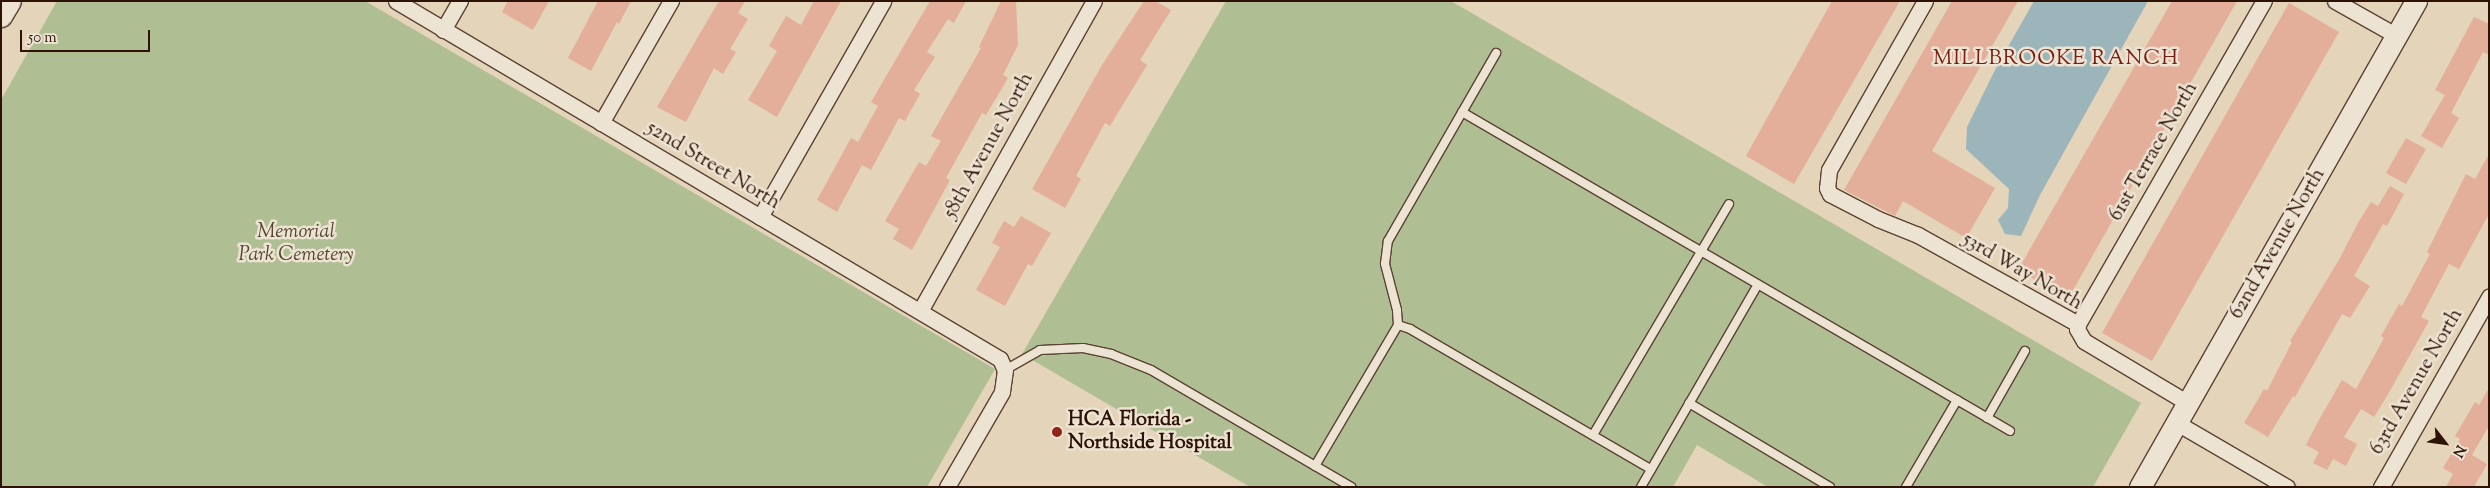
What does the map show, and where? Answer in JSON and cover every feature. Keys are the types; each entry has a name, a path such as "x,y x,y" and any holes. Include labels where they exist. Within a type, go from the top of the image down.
{"street":[{"path":"1,16 10,1"},
{"name":"52nd Street North","path":"396,1 1000,359 1005,370"},
{"path":"443,30 460,1"},
{"path":"601,123 670,1"},
{"path":"760,217 883,1"},
{"name":"58th Avenue North","path":"920,311 1094,1"},
{"name":"53rd Way North","path":"1925,1 1828,170 1827,188 1830,194 1878,219 1918,235 2078,324 2077,329 2084,341 2188,403"},
{"name":"61st Terrace North","path":"2078,324 2264,1"},
{"path":"2335,1 2396,36"},
{"name":"62nd Avenue North","path":"2140,487 2416,1"},
{"name":"63rd Avenue North","path":"2381,487 2489,297"},
{"path":"947,487 1002,392 1005,370"},
{"path":"2177,423 2287,487"}],"lane":[{"path":"1315,466 1398,325 1397,310 1385,264 1388,241 1496,53"},
{"path":"1462,112 2010,431"},
{"path":"1593,435 1728,204"},
{"path":"1641,487 1758,284"},
{"path":"1398,325 1410,329 1651,469"},
{"path":"1005,370 1040,350 1083,348 1111,354 1151,370 1351,487"},
{"path":"1987,418 2025,352"},
{"path":"1906,487 1957,400"},
{"path":"1689,403 1830,487"}],"green space":[{"name":"Memorial Park Cemetery","path":"57,1 365,1 995,369 927,487 1,487 1,100"},
{"path":"1226,1 1451,1 2141,403 2093,487 1768,487 1697,445 1673,487 1250,487 1022,354"}],"water":[{"path":"2034,1 2148,1 2040,195 2021,236 2005,234 1998,220 2008,208 2009,189 1966,149 1967,127 1996,68"}],"building":[{"path":"508,1 549,1 533,30 502,12"},
{"path":"598,1 631,1 619,24 617,22 591,71 568,58"},
{"path":"719,1 745,1 738,13 748,19 730,49 736,52 723,74 714,68 686,122 657,107"},
{"path":"814,1 841,1 777,117 748,100 777,51 769,46 786,16 801,25"},
{"path":"930,1 966,1 954,23 948,19 927,52 935,57 914,90 920,94 905,121 899,118 871,170 862,165 837,212 817,200 851,138 858,142 878,106 871,102"},
{"path":"1001,1 1016,1 1018,45 1003,75 1008,78 986,115 982,113 946,178 950,180 912,250 893,239 899,229 885,221 919,162 926,166 941,141 931,136 981,48 979,47"},
{"path":"1144,1 1155,1 1171,10 1140,60 1147,65 1110,126 1105,123 1076,176 1081,179 1065,208 1032,189 1102,65"},
{"path":"1832,1 1900,1 1794,184 1746,156"},
{"path":"1952,1 2018,1 1932,151 1995,188 1966,238 1903,201 1895,216 1844,190"},
{"path":"2172,1 2237,1 2068,299 2018,270"},
{"path":"2289,3 2339,32 2152,361 2102,333"},
{"path":"2474,17 2489,24 2489,55 2483,52 2451,113 2459,118 2442,148 2421,136 2445,95 2435,90"},
{"path":"2406,138 2426,149 2406,184 2386,173"},
{"path":"2489,154 2489,214 2459,269 2449,264 2421,317 2429,321 2387,396 2374,417 2361,409 2344,437 2357,444 2346,466 2333,459 2327,470 2313,463 2319,452 2306,445 2320,418 2342,380 2356,389 2384,338 2381,336 2399,304 2402,306 2430,254 2427,252 2466,174 2475,179"},
{"path":"2390,186 2404,194 2387,226 2383,224 2354,276 2370,286 2350,318 2342,314 2295,397 2293,396 2268,437 2244,423 2264,389 2267,391 2292,342 2290,341 2340,258 2359,221 2371,202 2378,206"},
{"path":"1021,216 1051,233 1032,266 1028,264 1005,306 976,290 1000,247 992,243 1004,221 1014,227"},
{"path":"2489,388 2489,426 2472,455 2487,464 2474,487 2446,487 2453,474 2443,468 2460,439 2455,436 2475,402 2479,405"}],"place":[{"name":"HCA Florida - Northside Hospital","path":"1057,432"}],"district":[{"name":"MILLBROOKE RANCH","path":"2056,59"}]}
